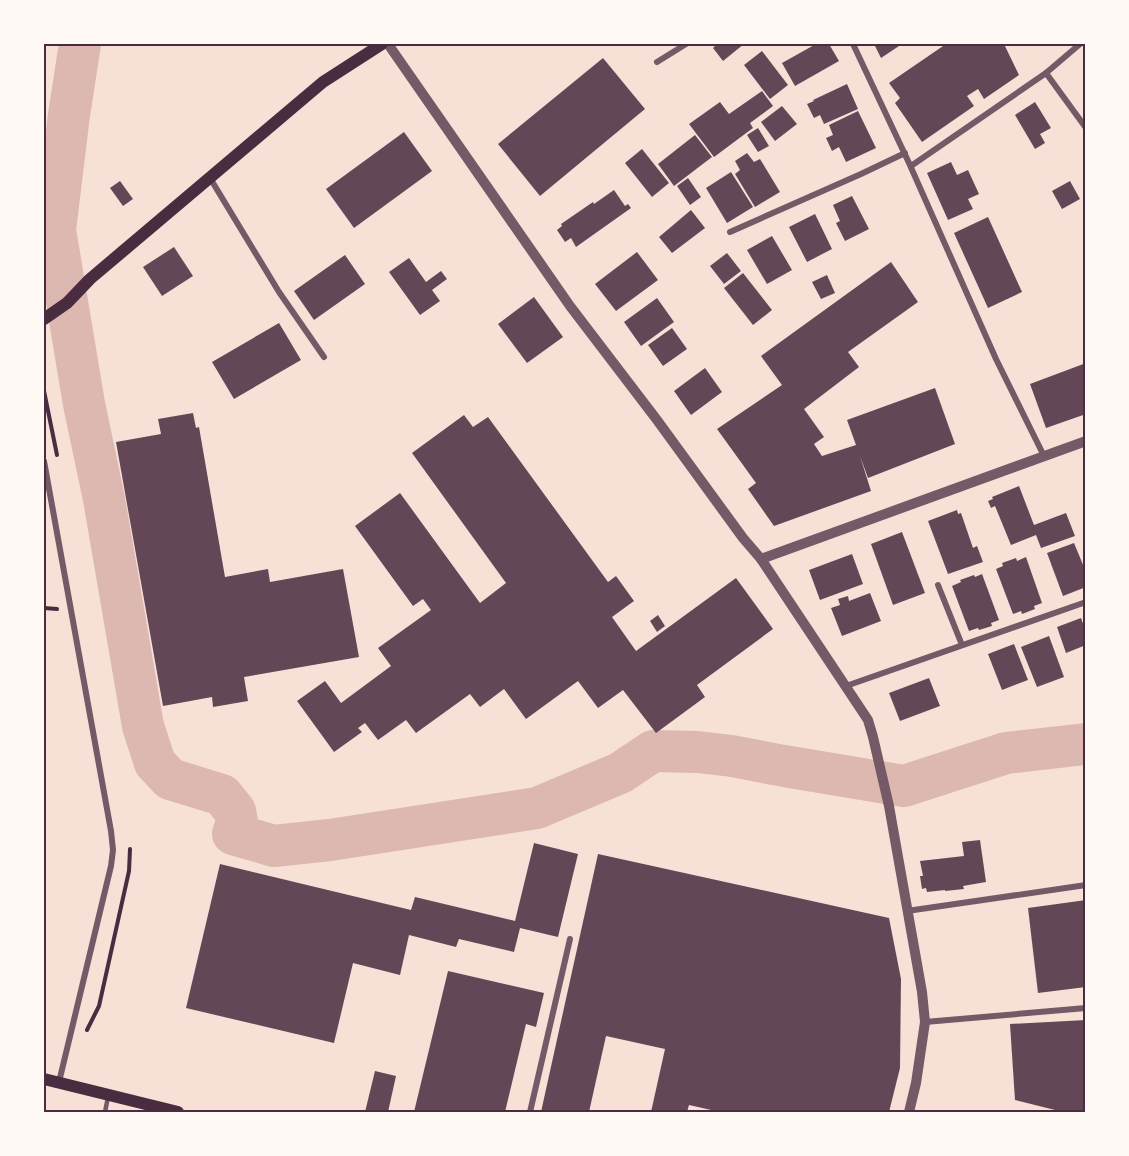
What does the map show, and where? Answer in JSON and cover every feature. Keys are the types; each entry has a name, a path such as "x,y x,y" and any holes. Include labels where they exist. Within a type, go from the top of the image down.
{"main road":[{"path":"44,319 67,303 90,279 323,81 382,44"},
{"path":"44,1079 178,1113"}],"street":[{"path":"388,44 570,306 761,559 868,720 889,806 922,992 924,1022 916,1083 909,1113"},
{"path":"657,62 686,44"},
{"path":"853,44 911,166 996,359 1044,456"},
{"path":"911,166 1046,74 1080,44"},
{"path":"1046,74 1086,128"},
{"path":"730,232 905,153"},
{"path":"210,178 279,292 324,357"},
{"path":"761,559 1086,441"},
{"path":"44,461 113,850 59,1082"},
{"path":"938,585 963,645"},
{"path":"846,686 1086,602"},
{"path":"907,911 1086,885"},
{"path":"530,1113 570,939"},
{"path":"924,1022 1086,1008"}],"lane":[{"path":"105,1113 109,1095"}],"building":[{"path":"717,44 744,44 723,61 713,48"},
{"path":"816,44 829,44 839,61 795,86 782,63"},
{"path":"874,44 902,44 881,58"},
{"path":"946,44 1004,44 1019,75 984,99 978,89 967,96 974,106 922,142 895,103 900,98 889,83"},
{"path":"762,51 788,85 770,99 744,65"},
{"path":"603,58 645,109 540,196 498,144"},
{"path":"847,84 858,109 824,124 820,115 814,118 807,104"},
{"path":"762,91 773,106 750,123 753,128 714,157 689,124 720,102 729,114"},
{"path":"1035,102 1051,128 1040,134 1045,143 1035,149 1015,115"},
{"path":"782,106 797,124 775,141 761,122"},
{"path":"858,111 876,148 846,162 839,147 832,151 826,138 833,135 829,125"},
{"path":"758,128 769,146 758,152 747,135"},
{"path":"404,132 432,171 354,228 326,189"},
{"path":"695,135 712,157 674,186 658,164"},
{"path":"642,149 669,183 652,197 625,163"},
{"path":"747,153 754,162 760,159 780,192 755,207 735,174 740,170 735,161"},
{"path":"951,162 957,175 968,170 979,194 968,199 973,209 948,220 927,173"},
{"path":"731,172 753,207 727,223 706,188"},
{"path":"688,178 701,197 690,205 677,186"},
{"path":"120,181 133,199 123,206 110,188"},
{"path":"1070,181 1080,199 1062,209 1052,191"},
{"path":"614,190 625,206 628,204 631,208 576,247 571,238 565,242 557,230 562,226 561,224"},
{"path":"852,196 869,229 845,241 836,223 840,221 833,205"},
{"path":"691,210 705,228 672,253 659,237"},
{"path":"815,214 832,249 807,262 789,227"},
{"path":"988,217 1022,292 988,308 954,233"},
{"path":"772,236 792,270 767,284 747,250"},
{"path":"174,247 193,276 162,296 143,267"},
{"path":"637,252 658,280 616,311 595,284"},
{"path":"727,253 741,271 724,284 710,266"},
{"path":"345,255 365,284 314,320 294,291"},
{"path":"409,258 426,282 441,271 447,279 432,290 440,301 420,315 389,272"},
{"path":"891,262 918,302 848,352 859,367 804,409 824,437 814,444 822,456 856,445 847,420 935,388 955,444 868,478 860,456 871,491 774,526 748,489 756,483 717,429 782,385 761,356"},
{"path":"743,273 772,310 753,325 724,288"},
{"path":"827,275 835,293 821,299 812,282"},
{"path":"534,297 563,337 527,363 498,324"},
{"path":"657,298 674,322 641,346 624,322"},
{"path":"279,323 301,360 234,399 212,362"},
{"path":"672,328 687,349 663,366 648,345"},
{"path":"1086,363 1086,414 1046,428 1030,384"},
{"path":"705,368 722,392 691,415 674,391"},
{"path":"193,413 196,428 199,427 225,577 268,569 270,582 343,569 359,657 244,677 248,701 213,707 212,697 163,706 116,442 161,434 158,419"},
{"path":"464,415 473,427 488,417 608,582 616,576 634,601 612,617 636,651 736,578 773,629 697,685 705,697 656,733 623,690 598,708 578,681 526,719 504,689 480,707 470,694 416,733 406,720 378,740 365,723 358,728 362,732 334,752 297,701 325,681 341,703 391,666 378,648 431,610 423,599 413,606 355,526 400,493 480,603 506,583 412,453"},
{"path":"1019,486 1034,525 1066,513 1075,536 1041,548 1036,535 1011,545 995,506 991,508 988,501 993,499 992,497"},
{"path":"957,510 958,514 961,513 973,548 977,546 983,562 948,574 928,521"},
{"path":"902,532 925,593 893,605 871,544"},
{"path":"1074,543 1086,572 1086,587 1063,596 1047,553"},
{"path":"852,554 863,584 820,600 809,570"},
{"path":"1026,557 1042,603 1034,606 1035,609 1022,614 1021,611 1013,614 996,569 1003,566 1002,563"},
{"path":"982,574 999,620 991,623 992,626 969,631 952,586 961,582 960,580"},
{"path":"870,593 881,621 842,636 831,608 840,605 838,599 848,596 849,601"},
{"path":"658,615 665,626 657,632 650,621"},
{"path":"1081,618 1086,632 1086,645 1066,653 1057,627"},
{"path":"1049,636 1064,677 1037,687 1021,647"},
{"path":"1014,644 1028,680 1002,690 988,654"},
{"path":"929,678 940,706 900,721 889,693"},
{"path":"980,840 986,882 963,886 964,889 927,892 926,888 922,889 920,876 923,876 920,861 964,856 962,842"},
{"path":"534,843 578,854 558,937 520,928 514,952 459,939 456,947 409,935 400,975 353,963 334,1043 186,1008 220,864 411,910 415,897 515,921"},
{"path":"598,854 889,918 901,979 900,1068 889,1112 720,1112 689,1105 687,1112 651,1112 665,1049 606,1036 589,1112 541,1112"},
{"path":"1086,900 1086,987 1038,993 1028,908"},
{"path":"448,971 544,993 536,1027 526,1024 505,1112 414,1112"},
{"path":"1086,1020 1086,1112 1063,1112 1015,1100 1010,1024"},
{"path":"375,1071 396,1076 388,1112 365,1112"}],"waterway":[{"path":"80,44 55,230 84,404 104,499 143,726 155,763 170,779 222,795 235,811 237,822 233,834 274,846 330,840 537,808 620,773 653,751 698,752 732,756 904,786 1006,753 1086,744"}]}
